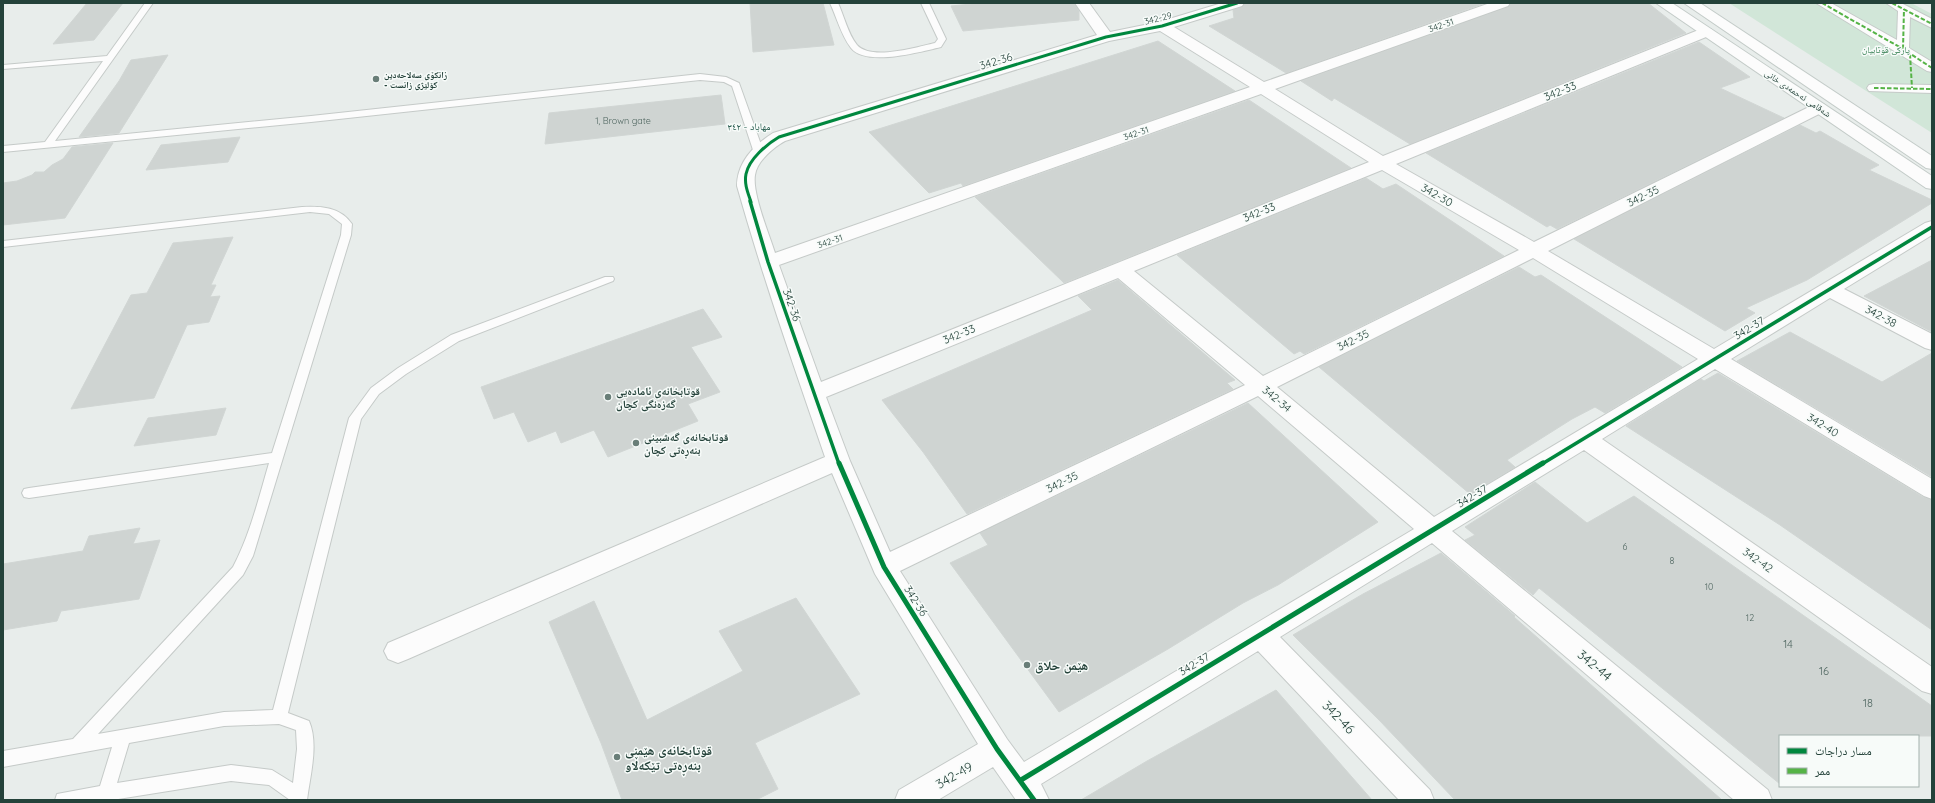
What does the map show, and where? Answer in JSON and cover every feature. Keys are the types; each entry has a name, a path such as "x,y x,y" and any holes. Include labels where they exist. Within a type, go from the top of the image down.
{"street":[{"path":"1082,3 1106,37"},
{"name":"342-29","path":"1106,37 1162,26 1237,3"},
{"name":"342-31","path":"768,262 1503,3"},
{"name":"شەقامی ئەحمەدی خانی","path":"1663,3 1932,184"},
{"name":"شەقامی ئەحمەدی خانی","path":"1691,3 1932,164"},
{"path":"1822,3 1932,68"},
{"path":"1892,3 1932,24"},
{"path":"1904,9 1906,52 1912,88"},
{"name":"342-30","path":"1162,26 1382,163 1533,250 1714,360"},
{"name":"342-33","path":"813,394 1706,32"},
{"name":"342-36","path":"1027,790 997,749 884,567 838,461 813,394 768,262 746,186 746,174 750,164 758,153 769,143 779,138 812,126 1106,37"},
{"path":"1874,88 1932,89"},
{"name":"342-35","path":"884,567 1261,386 1819,108"},
{"name":"342-37","path":"1027,790 1260,634 1932,227"},
{"name":"342-34","path":"1120,269 1434,529"},
{"name":"342-38","path":"1829,289 1932,343"},
{"name":"342-40","path":"1714,360 1932,490"},
{"name":"342-42","path":"1584,438 1932,682"},
{"path":"398,651 838,461"},
{"name":"342-44","path":"1434,529 1757,800"},
{"name":"342-46","path":"1260,634 1418,800"},
{"name":"342-49","path":"910,800 997,749"}],"lane":[{"path":"49,143 149,3"},
{"path":"834,3 855,48 865,54 878,56 938,45 942,39 925,3"},
{"path":"3,67 110,58"},
{"path":"3,149 49,143 319,118 700,77 726,80 736,85 758,153"},
{"path":"3,244 284,212 323,210 333,212 340,216 347,224 346,234 246,556 238,571 77,746"},
{"path":"279,717 355,418 371,396 375,391 402,371 455,338 609,279"},
{"path":"29,493 277,457"},
{"path":"3,759 224,719 279,717 302,726 305,749 299,799"},
{"path":"106,793 123,737"},
{"path":"63,800 232,773 272,778 299,799"}],"green space":[{"name":"پارکی قوتابیان","path":"1729,3 1911,3 1932,14 1932,133"}],"building":[{"path":"87,3 123,3 94,40 53,44"},
{"path":"750,3 823,3 834,45 753,52"},
{"path":"981,3 1074,3 1079,11 1079,20 963,31 951,6"},
{"path":"1245,3 1485,3 1286,73 1209,26 1234,18 1233,10 1242,7"},
{"path":"1511,3 1648,3 1686,33 1410,144 1334,98 1332,101 1301,81 1508,7"},
{"path":"1158,41 1235,91 963,186 961,183 929,193 869,132"},
{"path":"1699,42 1750,77 1720,88 1784,118 1557,229 1550,225 1547,227 1426,153"},
{"path":"168,55 119,133 79,137 119,81 131,60"},
{"path":"721,95 725,124 545,144 549,113"},
{"path":"1249,100 1351,168 1064,283 975,197"},
{"path":"1800,125 1816,133 1820,131 1879,165 1869,170 1932,200 1932,203 1807,280 1746,308 1755,313 1725,331 1574,239"},
{"path":"240,137 228,162 146,170 161,145"},
{"path":"113,143 65,218 3,225 3,183 17,181 32,175 35,172 44,172 52,165 63,159 72,147"},
{"path":"1366,178 1383,189 1396,184 1504,256 1304,354 1300,351 1294,354 1177,255"},
{"path":"233,237 211,285 216,285 210,297 220,296 209,322 187,325 154,398 71,409 131,295 147,293 173,243"},
{"path":"1932,260 1932,332 1864,296 1883,286"},
{"path":"1519,267 1535,277 1541,275 1682,367 1605,413 1595,407 1572,419 1507,460 1515,467 1470,494 1319,367"},
{"path":"1118,280 1235,380 1227,383 1233,389 967,514 923,452 882,400 1092,310 1078,296"},
{"path":"703,309 722,337 691,347 720,392 688,404 698,421 608,457 594,430 561,443 556,431 528,442 514,412 494,419 481,387"},
{"path":"1790,332 1882,382 1932,353 1932,477 1737,361"},
{"path":"1718,373 1923,497 1932,500 1932,630 1780,525 1626,426 1701,379 1704,381"},
{"path":"1248,403 1378,522 1278,585 1243,603 1168,649 1059,712 950,563 988,545 980,533"},
{"path":"226,408 216,435 134,446 148,418"},
{"path":"1535,482 1587,523 1634,496 1932,706 1932,736 1779,735 1779,783 1539,588 1533,595 1465,540 1475,535 1465,527"},
{"path":"140,528 133,544 160,540 139,599 61,611 57,621 3,630 3,564 83,551 89,536"},
{"path":"1441,553 1515,616 1514,617 1722,800 1455,800 1379,720 1293,635 1363,594"},
{"path":"796,598 860,694 755,743 778,789 756,800 622,800 601,743 549,622 594,601 647,720 743,671 719,631"},
{"path":"1276,690 1372,800 1081,800 1147,761"}],"marked path":[{"path":"1822,3 1903,49 1932,68"},
{"path":"1892,3 1932,24"},
{"path":"1903,49 1904,9"},
{"path":"1910,54 1912,88"},
{"path":"1874,88 1932,89"}],"cycle path":[{"path":"1034,800 997,749 884,567 838,461 768,262 746,186 746,174 750,164 769,143 779,137 1106,37 1162,26 1237,3"},
{"path":"1021,780 1932,227"}],"place":[{"name":"زانکۆی سەلاحەدین - کۆلێژی زانست","path":"376,79"},
{"name":"قوتابخانەی ئامادەیی گەزەنگی کچان","path":"608,397"},
{"name":"قوتابخانەی گەشبینی بنەڕەتی کچان","path":"636,443"},
{"name":"هێمن حلاق","path":"1027,665"},
{"name":"قوتابخانەی هێمنی بنەڕەتی تێکەڵاو","path":"617,757"}],"district":[{"name":"مهاباد - ٣٤٢","path":"749,126"}]}
